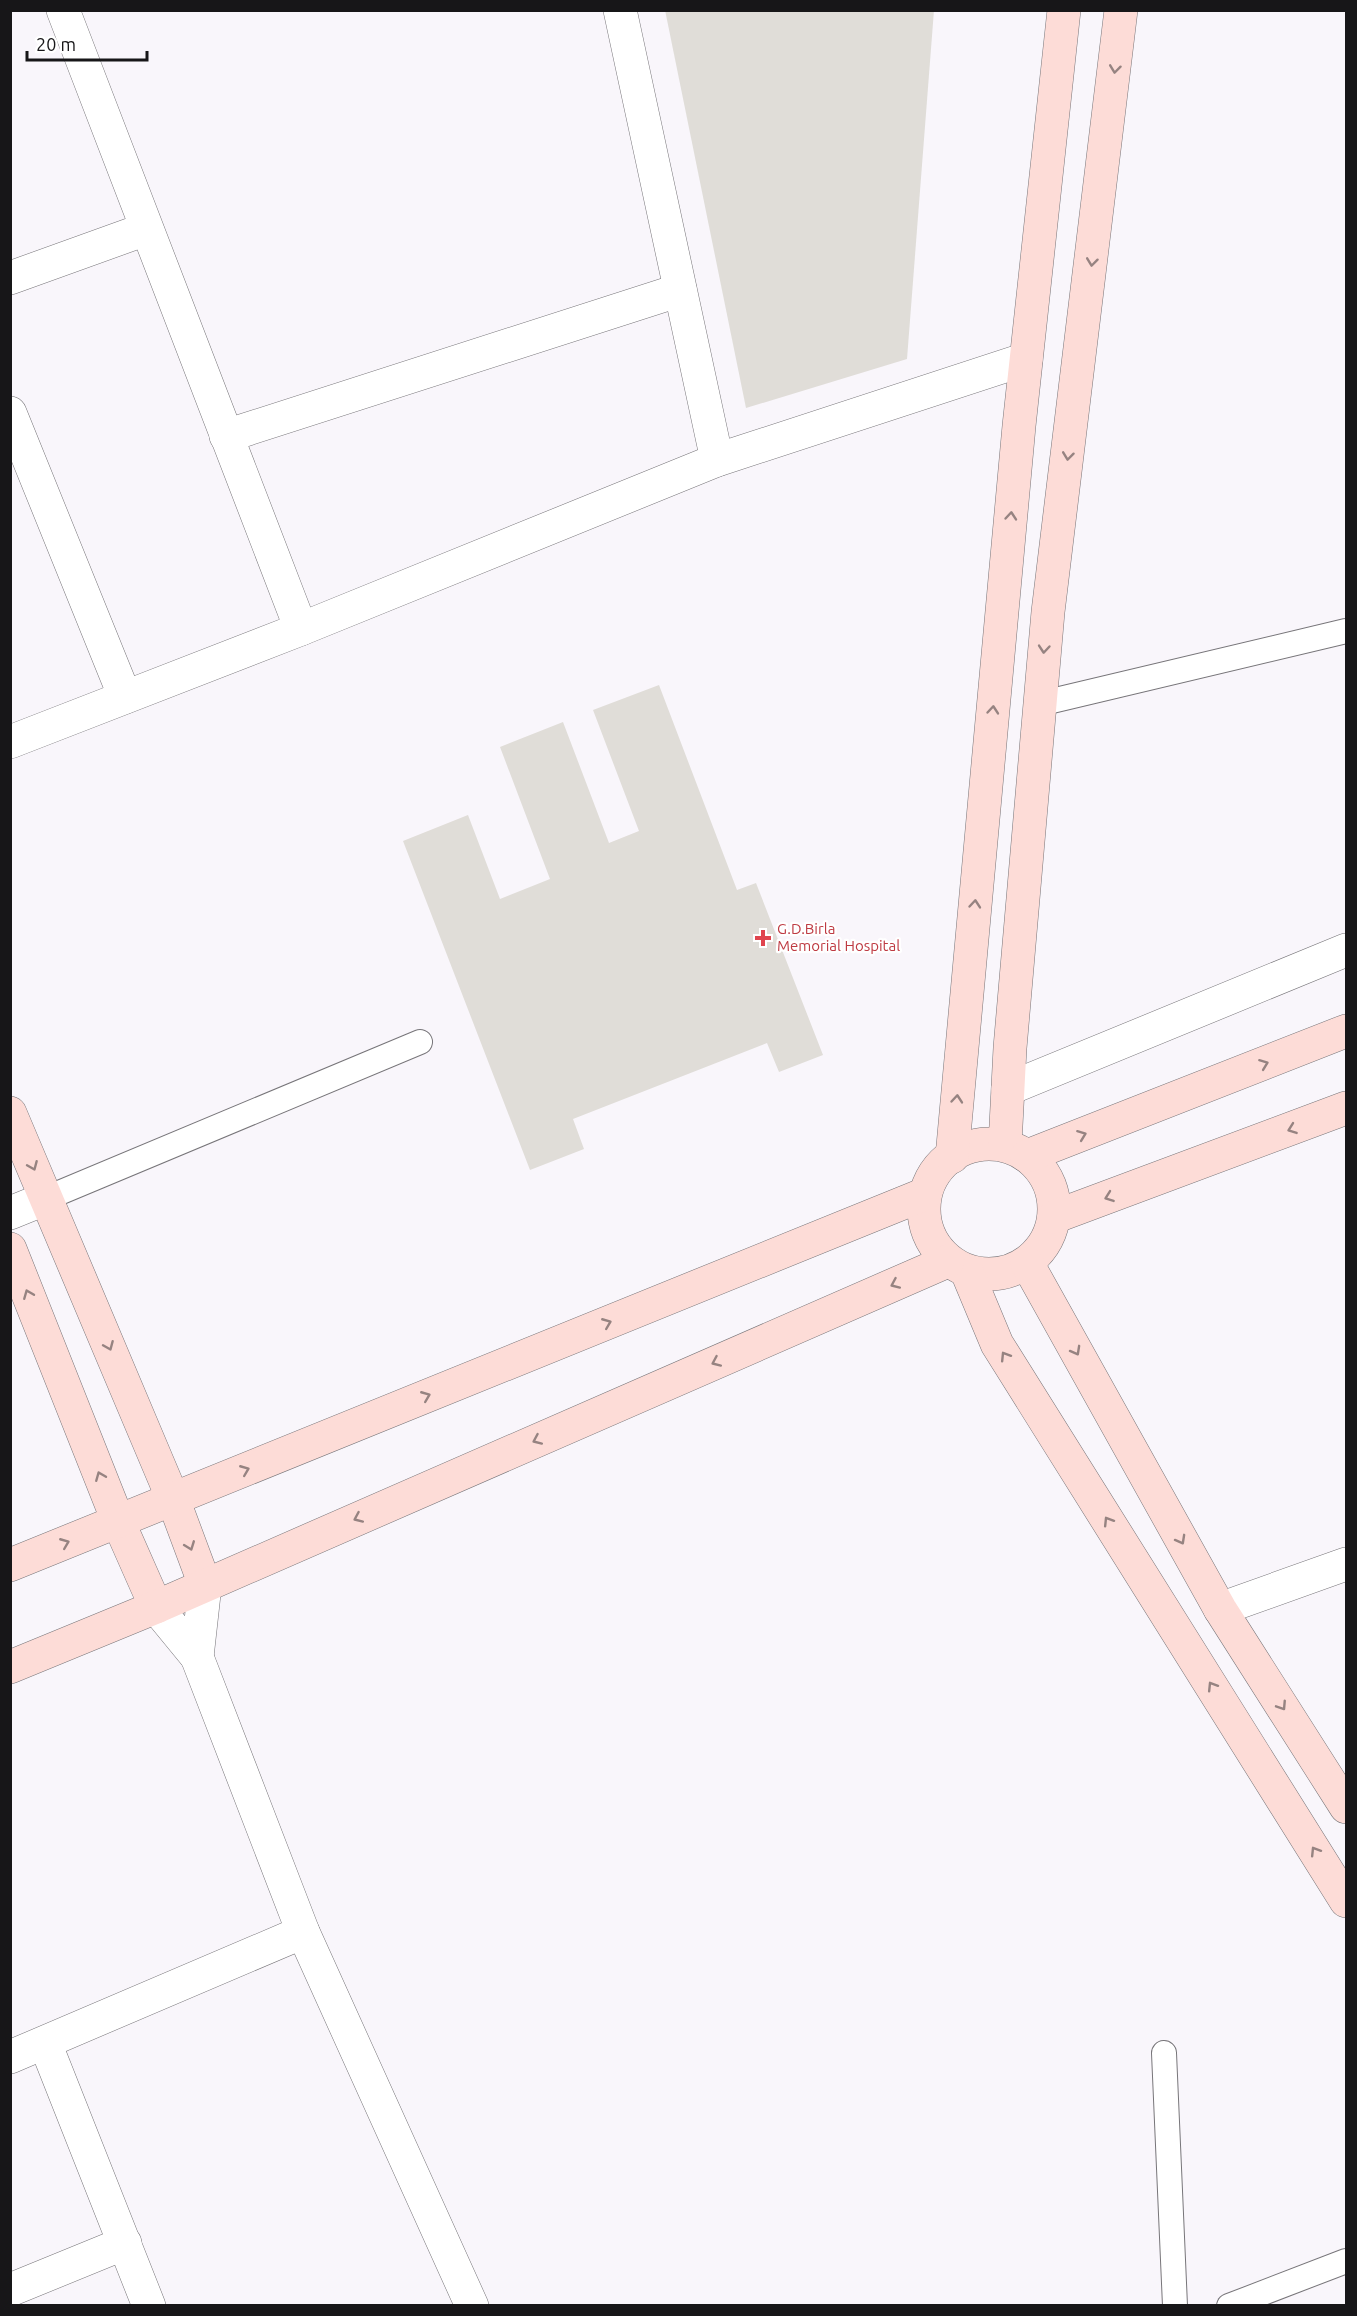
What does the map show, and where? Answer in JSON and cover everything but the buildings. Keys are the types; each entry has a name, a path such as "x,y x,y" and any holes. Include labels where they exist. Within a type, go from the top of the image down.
{"street":[{"path":"63,10 301,629"},
{"path":"620,10 717,460"},
{"path":"952,1157 1026,359 1065,10"},
{"path":"10,1667 958,1266 998,1275 1027,1263 1046,1243 1054,1217 1050,1183 1016,1150 1008,1089 1048,612 1121,10"},
{"path":"10,278 146,229"},
{"path":"226,436 680,290"},
{"path":"10,742 301,629 717,460 1026,359"},
{"path":"10,413 125,697"},
{"path":"1008,1089 1347,950"},
{"path":"1347,1031 1016,1150 972,1146 943,1162 925,1194 927,1231 958,1266 997,1344 1347,1901"},
{"path":"1054,1217 1347,1108"},
{"path":"10,1113 173,1499 205,1585 197,1657"},
{"path":"10,1565 925,1194"},
{"path":"10,1213 47,1198"},
{"path":"10,1249 118,1521 156,1607 197,1657 303,1932 472,2306"},
{"path":"1027,1263 1220,1609 1347,1807"},
{"path":"1220,1609 1347,1564"},
{"path":"10,2057 303,1932"},
{"path":"45,2043 149,2306"},
{"path":"10,2290 125,2243"}],"lane":[{"path":"1039,704 1347,631"},
{"path":"47,1198 420,1042"},
{"path":"1164,2053 1175,2306"},
{"path":"1229,2306 1347,2261"}],"place":[{"name":"G.D.Birla Memorial Hospital","path":"763,938"}]}
